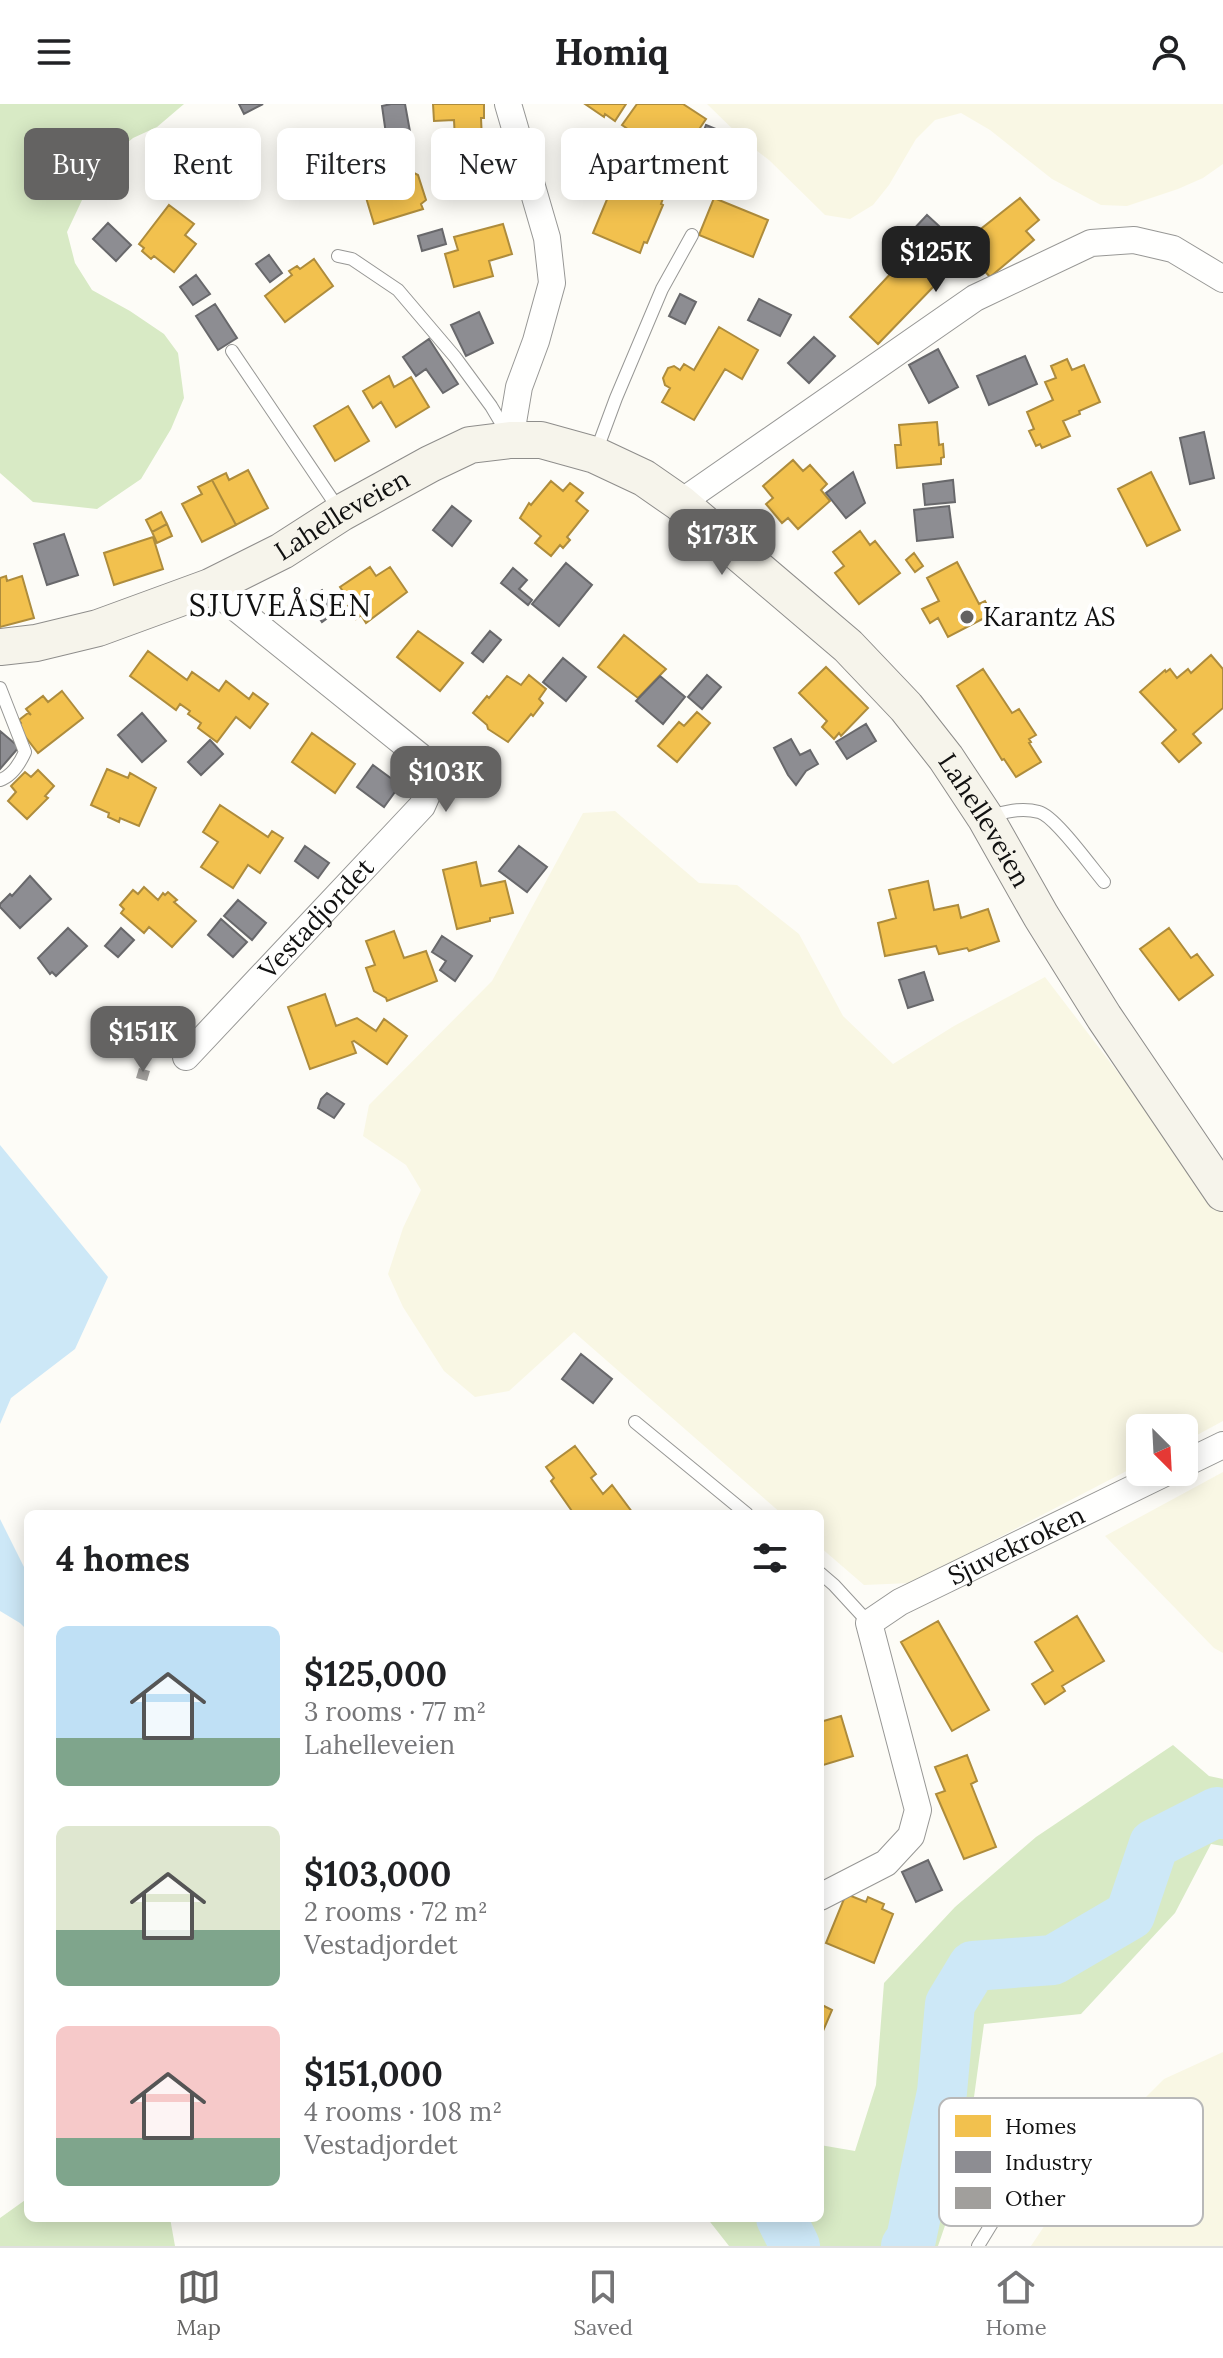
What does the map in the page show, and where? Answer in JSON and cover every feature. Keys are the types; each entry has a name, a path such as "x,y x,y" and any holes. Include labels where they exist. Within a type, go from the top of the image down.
{"street":[{"path":"508,104 547,238 552,283 519,387 510,440"},
{"path":"680,503 975,298 1091,243 1134,240 1173,249 1223,279"},
{"name":"Lahelleveien","path":"0,647 36,643 98,628 210,587 282,551 341,513 470,445 541,440 595,455 644,478 680,503 848,646 906,707 946,758 985,817 1096,1005 1223,1193"},
{"name":"Vestadjordet","path":"186,1057 422,806 433,781 422,758 210,587"},
{"path":"1198,1457 1223,1445"},
{"name":"Sjuvekroken","path":"869,1623 900,1602 1138,1486"},
{"path":"824,1895 886,1863 911,1836 918,1810 869,1623"}],"lane":[{"path":"595,455 662,289 692,235"},
{"path":"338,256 352,259 398,290 455,357 491,406 510,440"},
{"path":"232,351 341,513"},
{"path":"0,688 25,752 21,762 0,780"},
{"path":"985,817 1017,809 1042,812 1104,882"},
{"path":"635,1422 742,1510"},
{"path":"824,1576 869,1623"},
{"path":"978,2246 990,2226"}],"shaded area":[{"path":"707,104 1223,104 1223,164 1203,178 1178,189 1127,206 1101,205 1052,179 990,130 961,113 935,120 916,139 889,185 873,205 850,219 825,215 757,151 757,128 732,128"},
{"path":"615,811 699,883 737,885 799,934 843,1016 893,1064 954,1026 1045,977 1223,1210 1223,1421 1198,1434 1198,1414 1126,1414 1126,1471 911,1583 864,1585 824,1550 824,1510 777,1510 574,1332 509,1391 475,1397 444,1371 403,1307 388,1274 403,1228 421,1190 406,1165 363,1136 369,1105 492,981 583,813"},
{"path":"1223,1472 1223,1653 1214,1648 1105,1536"},
{"path":"1223,2052 1223,2246 1031,2246 1044,2226 1203,2226 1203,2098 1145,2098 1164,2079"}],"green space":[{"path":"0,104 184,104 157,127 145,128 145,132 129,141 129,128 24,128 24,200 82,200 67,232 75,263 92,290 164,334 178,353 184,398 171,429 141,479 97,509 33,502 0,473"},
{"path":"1173,1745 1209,1776 1223,1779 1223,1846 1211,1844 1175,1913 1081,2014 984,2024 974,2098 939,2098 939,2226 945,2226 938,2246 729,2246 710,2222 824,2222 824,2146 855,2151 876,2085 884,1983 955,1907 1036,1837"},
{"path":"24,2201 24,2222 171,2222 175,2246 0,2246 0,2218"}],"water":[{"path":"0,1145 108,1277 75,1349 11,1398 0,1424"},
{"path":"0,1519 24,1567 24,1627 0,1611"}],"building: Homes":[{"path":"433,104 484,104 481,128 454,128 454,120 434,121"},
{"path":"585,104 626,104 615,121"},
{"path":"637,104 683,104 706,119 700,128 626,128 622,125"},
{"path":"415,174 418,175 426,200 421,204 423,209 374,224 367,200 415,200"},
{"path":"1020,198 1039,220 1026,231 1034,240 990,277 973,258 988,245 977,232"},
{"path":"607,200 662,200 647,243 644,242 640,253 593,233"},
{"path":"713,200 768,220 753,257 699,235"},
{"path":"169,205 194,224 185,235 196,244 174,272 154,256 151,259 139,244"},
{"path":"503,224 512,254 489,261 493,276 454,287 445,254 458,250 454,237"},
{"path":"908,255 937,283 878,344 850,317"},
{"path":"314,259 333,286 285,322 265,296 292,275 289,271 297,266 300,269"},
{"path":"719,327 758,350 742,379 725,369 694,420 662,402 670,388 663,378 668,368 674,366 680,370 684,364 694,370"},
{"path":"1067,359 1072,370 1084,365 1100,402 1063,421 1070,436 1042,448 1040,444 1036,446 1029,431 1034,429 1027,412 1053,400 1045,382 1056,378 1051,366"},
{"path":"389,376 394,387 411,377 429,407 396,427 381,402 373,408 363,391"},
{"path":"348,406 369,441 335,461 314,426"},
{"path":"937,422 939,445 943,444 941,464 897,468 895,445 901,445 899,425"},
{"path":"793,460 803,471 810,465 827,484 821,490 830,501 798,529 788,518 782,523 766,504 773,498 763,486"},
{"path":"248,470 268,508 236,525 212,480 226,473 229,480"},
{"path":"1151,472 1180,530 1147,546 1118,489"},
{"path":"212,480 236,525 202,542 182,504 202,494 198,487"},
{"path":"551,481 563,491 570,483 583,493 576,501 588,511 567,537 570,540 563,548 560,545 551,556 535,543 541,536 520,518 529,503 531,505"},
{"path":"161,512 167,524 152,532 146,520"},
{"path":"167,524 172,536 157,543 152,532"},
{"path":"860,531 870,545 875,541 900,573 859,604 835,573 844,566 833,552"},
{"path":"153,537 163,569 114,585 104,553"},
{"path":"914,553 923,566 915,572 906,560"},
{"path":"957,562 979,604 985,601 992,614 948,637 938,618 930,623 922,609 939,601 927,578"},
{"path":"370,567 376,576 390,567 407,592 366,623 361,615 356,619 348,606 351,603 340,587"},
{"path":"6,576 7,581 22,576 34,618 0,627 0,578"},
{"path":"418,631 463,663 440,691 397,657"},
{"path":"624,635 666,669 638,698 598,667"},
{"path":"148,651 187,680 192,672 219,691 226,681 249,699 253,693 268,704 250,728 236,717 217,742 198,728 201,723 188,714 190,711 180,704 176,710 130,676"},
{"path":"1211,655 1223,669 1223,708 1193,734 1201,743 1179,762 1162,743 1176,730 1140,692 1165,670 1170,669 1177,678 1188,669 1191,673"},
{"path":"826,667 868,708 841,736 839,733 834,739 822,727 827,721 799,693"},
{"path":"983,669 1012,713 1019,709 1036,735 1029,739 1029,743 1041,762 1016,777 1002,760 957,686"},
{"path":"529,675 546,689 539,699 543,703 508,742 488,729 473,713 507,676 521,685"},
{"path":"62,691 83,718 38,753 17,726 21,723 19,720 28,713 31,715 26,709 43,696 48,702"},
{"path":"697,712 710,723 677,762 658,746 679,722 684,726"},
{"path":"312,733 355,764 335,793 292,762"},
{"path":"107,769 128,778 130,773 156,788 139,826 120,818 119,822 108,817 109,813 91,805"},
{"path":"38,770 54,786 45,796 48,798 27,819 8,801 16,792 11,786 25,772 31,777"},
{"path":"220,805 268,837 272,831 283,838 260,873 248,865 233,888 201,867 218,842 203,832"},
{"path":"476,862 481,886 505,881 513,913 457,929 443,870"},
{"path":"928,881 934,910 958,905 961,918 988,909 999,941 969,951 967,948 939,954 936,946 885,956 878,923 896,918 889,890"},
{"path":"144,887 158,900 168,892 177,900 174,902 196,921 172,947 149,927 144,933 121,913 124,909 120,905 133,890 138,894"},
{"path":"1169,928 1191,958 1197,954 1213,975 1179,1000 1140,949"},
{"path":"394,931 404,958 426,951 437,981 387,1001 374,991 366,968 375,965 366,941"},
{"path":"325,994 336,1026 357,1018 376,1031 384,1019 407,1036 387,1064 354,1041 356,1053 310,1069 288,1007"},
{"path":"575,1446 596,1474 591,1478 603,1494 612,1485 631,1510 571,1510 551,1481 554,1478 546,1467"},
{"path":"1077,1616 1104,1661 1062,1686 1065,1691 1045,1704 1032,1684 1053,1671 1035,1642"},
{"path":"938,1621 989,1710 952,1731 901,1642"},
{"path":"841,1716 853,1756 824,1765 824,1721"},
{"path":"967,1755 977,1781 971,1784 996,1847 964,1859 936,1794 945,1791 935,1767"},
{"path":"846,1894 866,1902 868,1897 884,1904 882,1909 893,1914 874,1963 826,1943"},
{"path":"824,2006 832,2010 824,2029"}],"building: Industry":[{"path":"239,104 263,104 244,114"},
{"path":"405,104 409,128 385,128 382,106"},
{"path":"927,215 951,237 935,254 911,232"},
{"path":"108,223 131,245 116,261 93,239"},
{"path":"442,229 446,244 422,251 418,236"},
{"path":"269,255 282,273 270,282 256,264"},
{"path":"196,275 210,294 193,305 180,287"},
{"path":"680,294 696,302 685,324 669,316"},
{"path":"759,299 791,315 780,336 748,320"},
{"path":"215,304 237,338 218,350 196,316"},
{"path":"479,312 493,343 466,356 451,325"},
{"path":"814,337 835,356 809,383 788,363"},
{"path":"429,339 458,384 443,393 426,369 416,376 403,357"},
{"path":"938,349 958,387 929,403 909,365"},
{"path":"1025,356 1037,384 989,405 977,376"},
{"path":"1204,432 1214,478 1190,484 1180,438"},
{"path":"853,472 865,503 846,518 826,493"},
{"path":"953,480 955,502 925,505 923,484"},
{"path":"452,506 471,521 452,546 433,530"},
{"path":"949,506 953,537 917,541 914,510"},
{"path":"64,534 78,575 47,585 34,544"},
{"path":"566,563 592,585 559,626 532,604"},
{"path":"513,568 527,580 519,589 532,600 528,605 501,583"},
{"path":"322,590 337,611 322,622 307,600"},
{"path":"490,631 501,640 483,662 472,653"},
{"path":"563,658 586,677 566,701 543,682"},
{"path":"707,675 721,687 702,709 688,697"},
{"path":"660,676 685,697 663,724 636,701"},
{"path":"142,713 166,741 142,762 118,735"},
{"path":"866,724 876,741 847,759 836,742"},
{"path":"0,731 19,747 0,769"},
{"path":"791,739 800,755 810,750 818,764 806,771 796,785 774,748"},
{"path":"210,740 223,754 201,775 188,762"},
{"path":"373,765 400,785 384,807 357,787"},
{"path":"305,846 329,863 318,878 295,861"},
{"path":"519,846 547,867 527,892 499,871"},
{"path":"30,876 51,899 20,928 0,904"},
{"path":"238,900 266,923 252,940 224,916"},
{"path":"221,919 247,942 233,957 208,935"},
{"path":"68,928 87,946 56,976 52,972 50,974 38,958"},
{"path":"121,928 134,940 118,957 105,946"},
{"path":"442,936 472,956 455,981 440,970 446,961 432,952"},
{"path":"924,972 933,1000 908,1008 899,980"},
{"path":"327,1093 344,1104 334,1118 318,1108"},
{"path":"581,1354 612,1379 593,1403 562,1379"},
{"path":"928,1860 942,1890 916,1902 902,1872"}],"building: Other":[{"path":"139,1068 150,1071 147,1081 136,1078"}],"waterway":[{"path":"941,2098 950,2004 973,1966 1053,1960 1130,1915 1154,1844 1217,1812 1223,1814"},
{"path":"906,2246 911,2239 939,2106"},
{"path":"783,2222 795,2246"}],"place":[{"name":"Karantz AS","path":"967,617"}],"district":[{"name":"SJUVEÅSEN","path":"281,606"}]}
